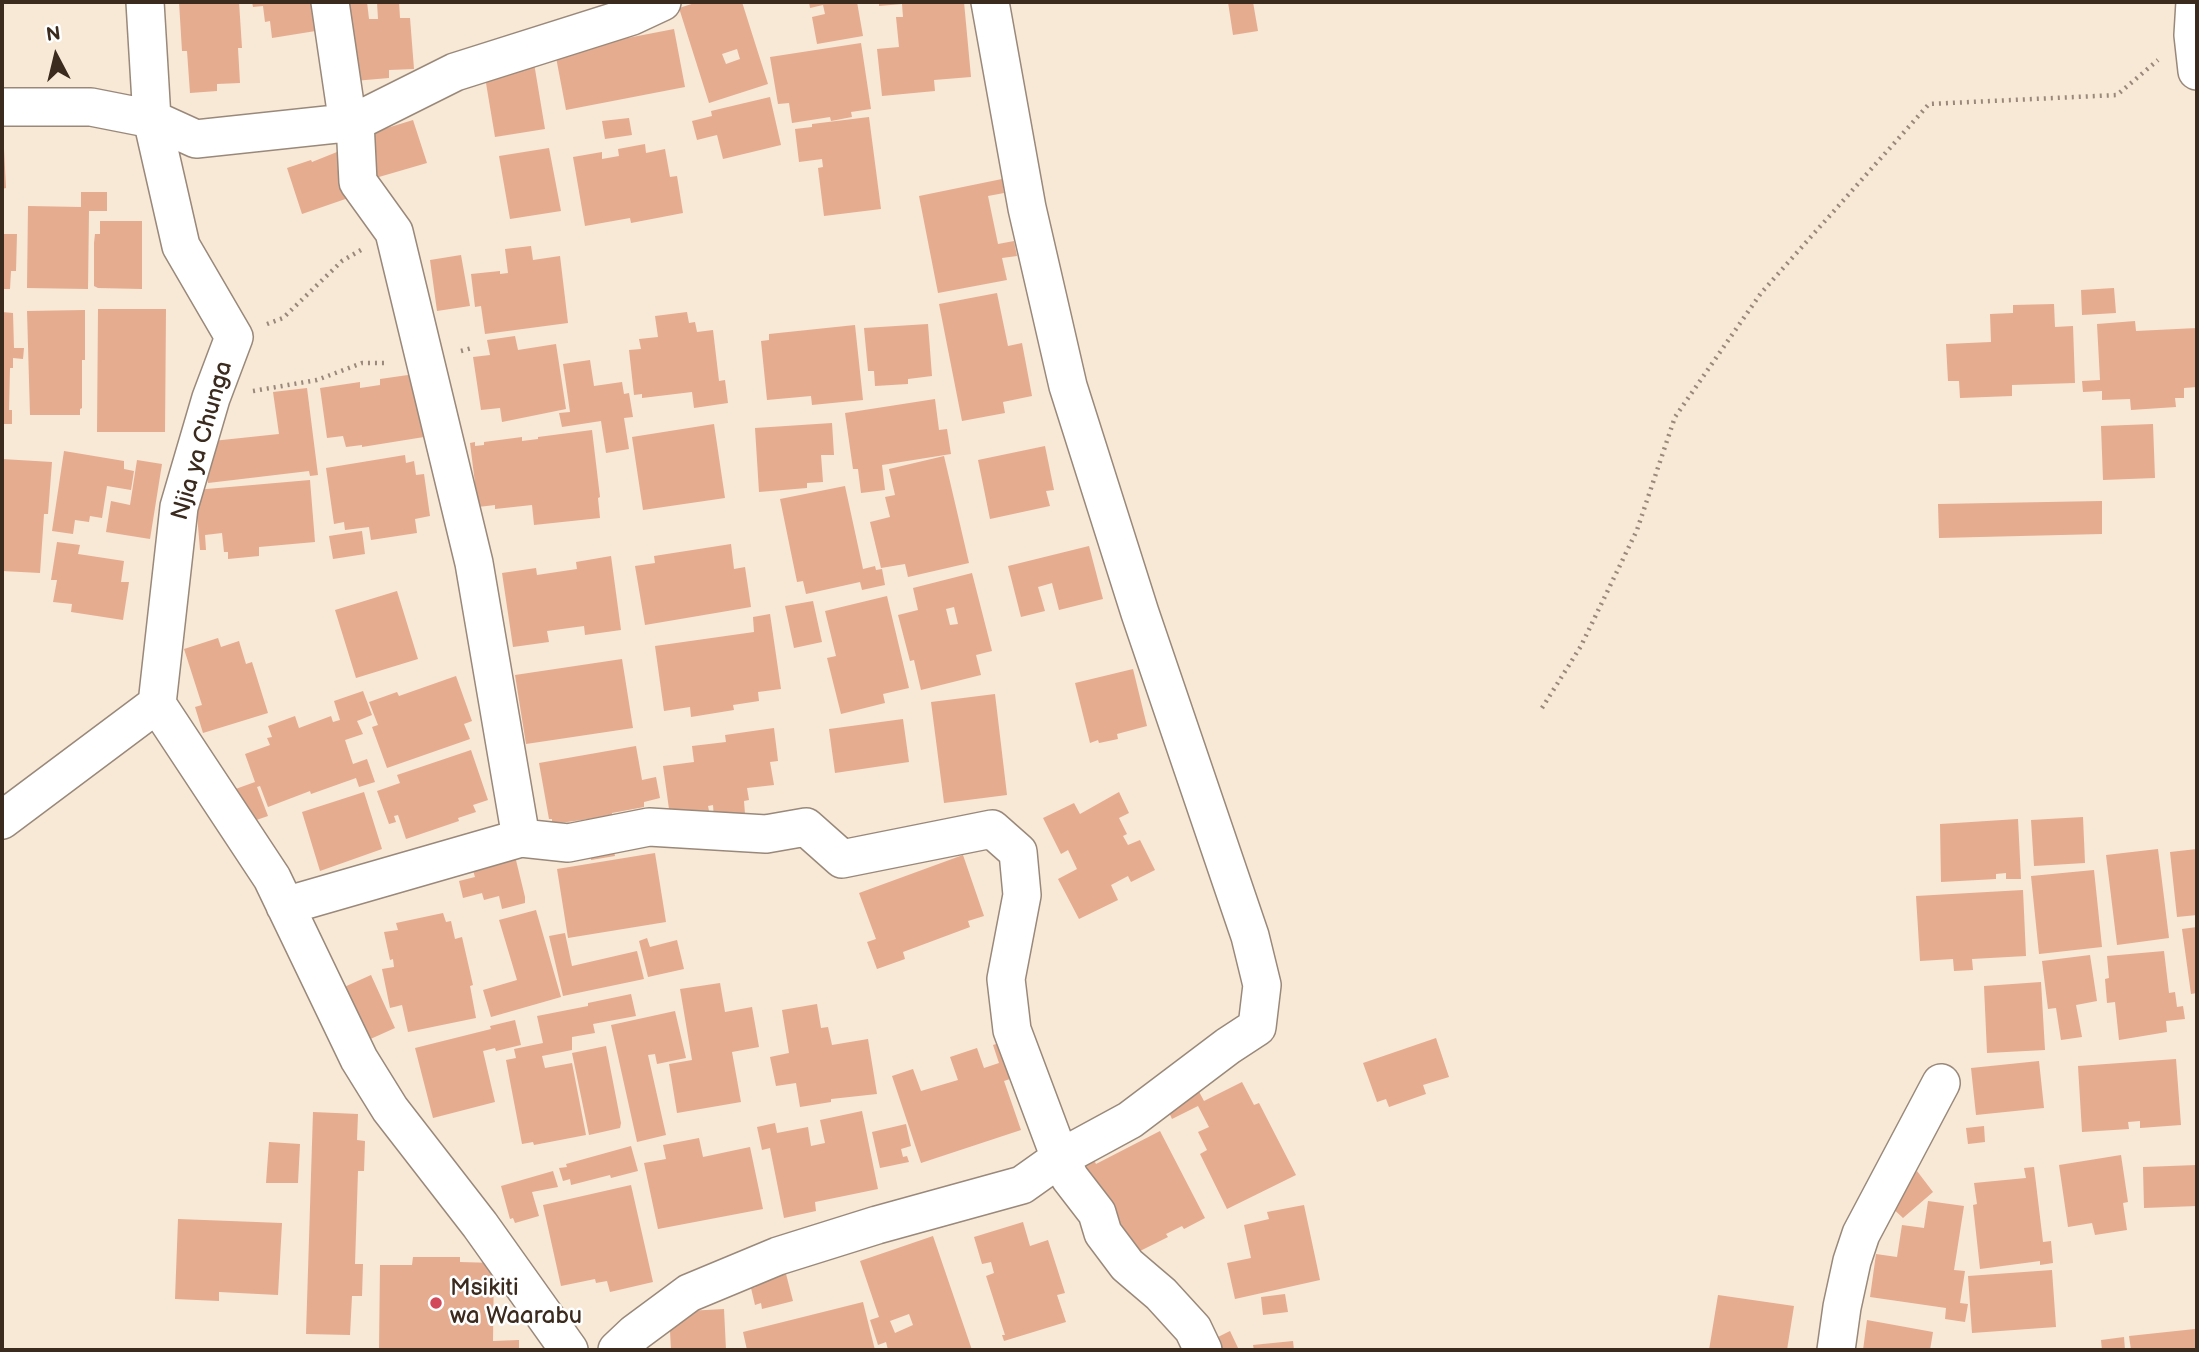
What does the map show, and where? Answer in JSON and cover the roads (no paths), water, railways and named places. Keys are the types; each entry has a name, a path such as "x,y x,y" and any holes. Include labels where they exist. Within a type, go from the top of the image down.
{"street":[{"name":"Njia ya Chunga","path":"145,2 152,119 181,246 234,337 211,398 179,507 157,705"},
{"path":"330,2 345,104 355,122 358,182 394,232 474,563 521,838"},
{"path":"2,107 91,107 152,119 195,139 355,122 455,72 632,16 662,2"},
{"path":"617,1350 635,1333 689,1293 778,1256 1022,1185 1060,1158 1130,1120 1257,1027 1262,985 1250,936 1140,614 1068,386 1027,208 990,2"},
{"path":"2194,19 2197,71"},
{"path":"2,820 157,705 272,878 359,1059 390,1109 480,1225 569,1350"},
{"path":"285,906 521,838 568,843 649,827 766,834 806,827 842,859 992,829 1018,852 1022,895 1006,979 1012,1030 1060,1158 1070,1178 1097,1213 1103,1233 1127,1265 1161,1294 1193,1329 1203,1350"},
{"path":"1836,1350 1842,1307 1861,1234 1941,1083"}],"place":[{"name":"Msikiti wa Waarabu","path":"436,1303"}]}
